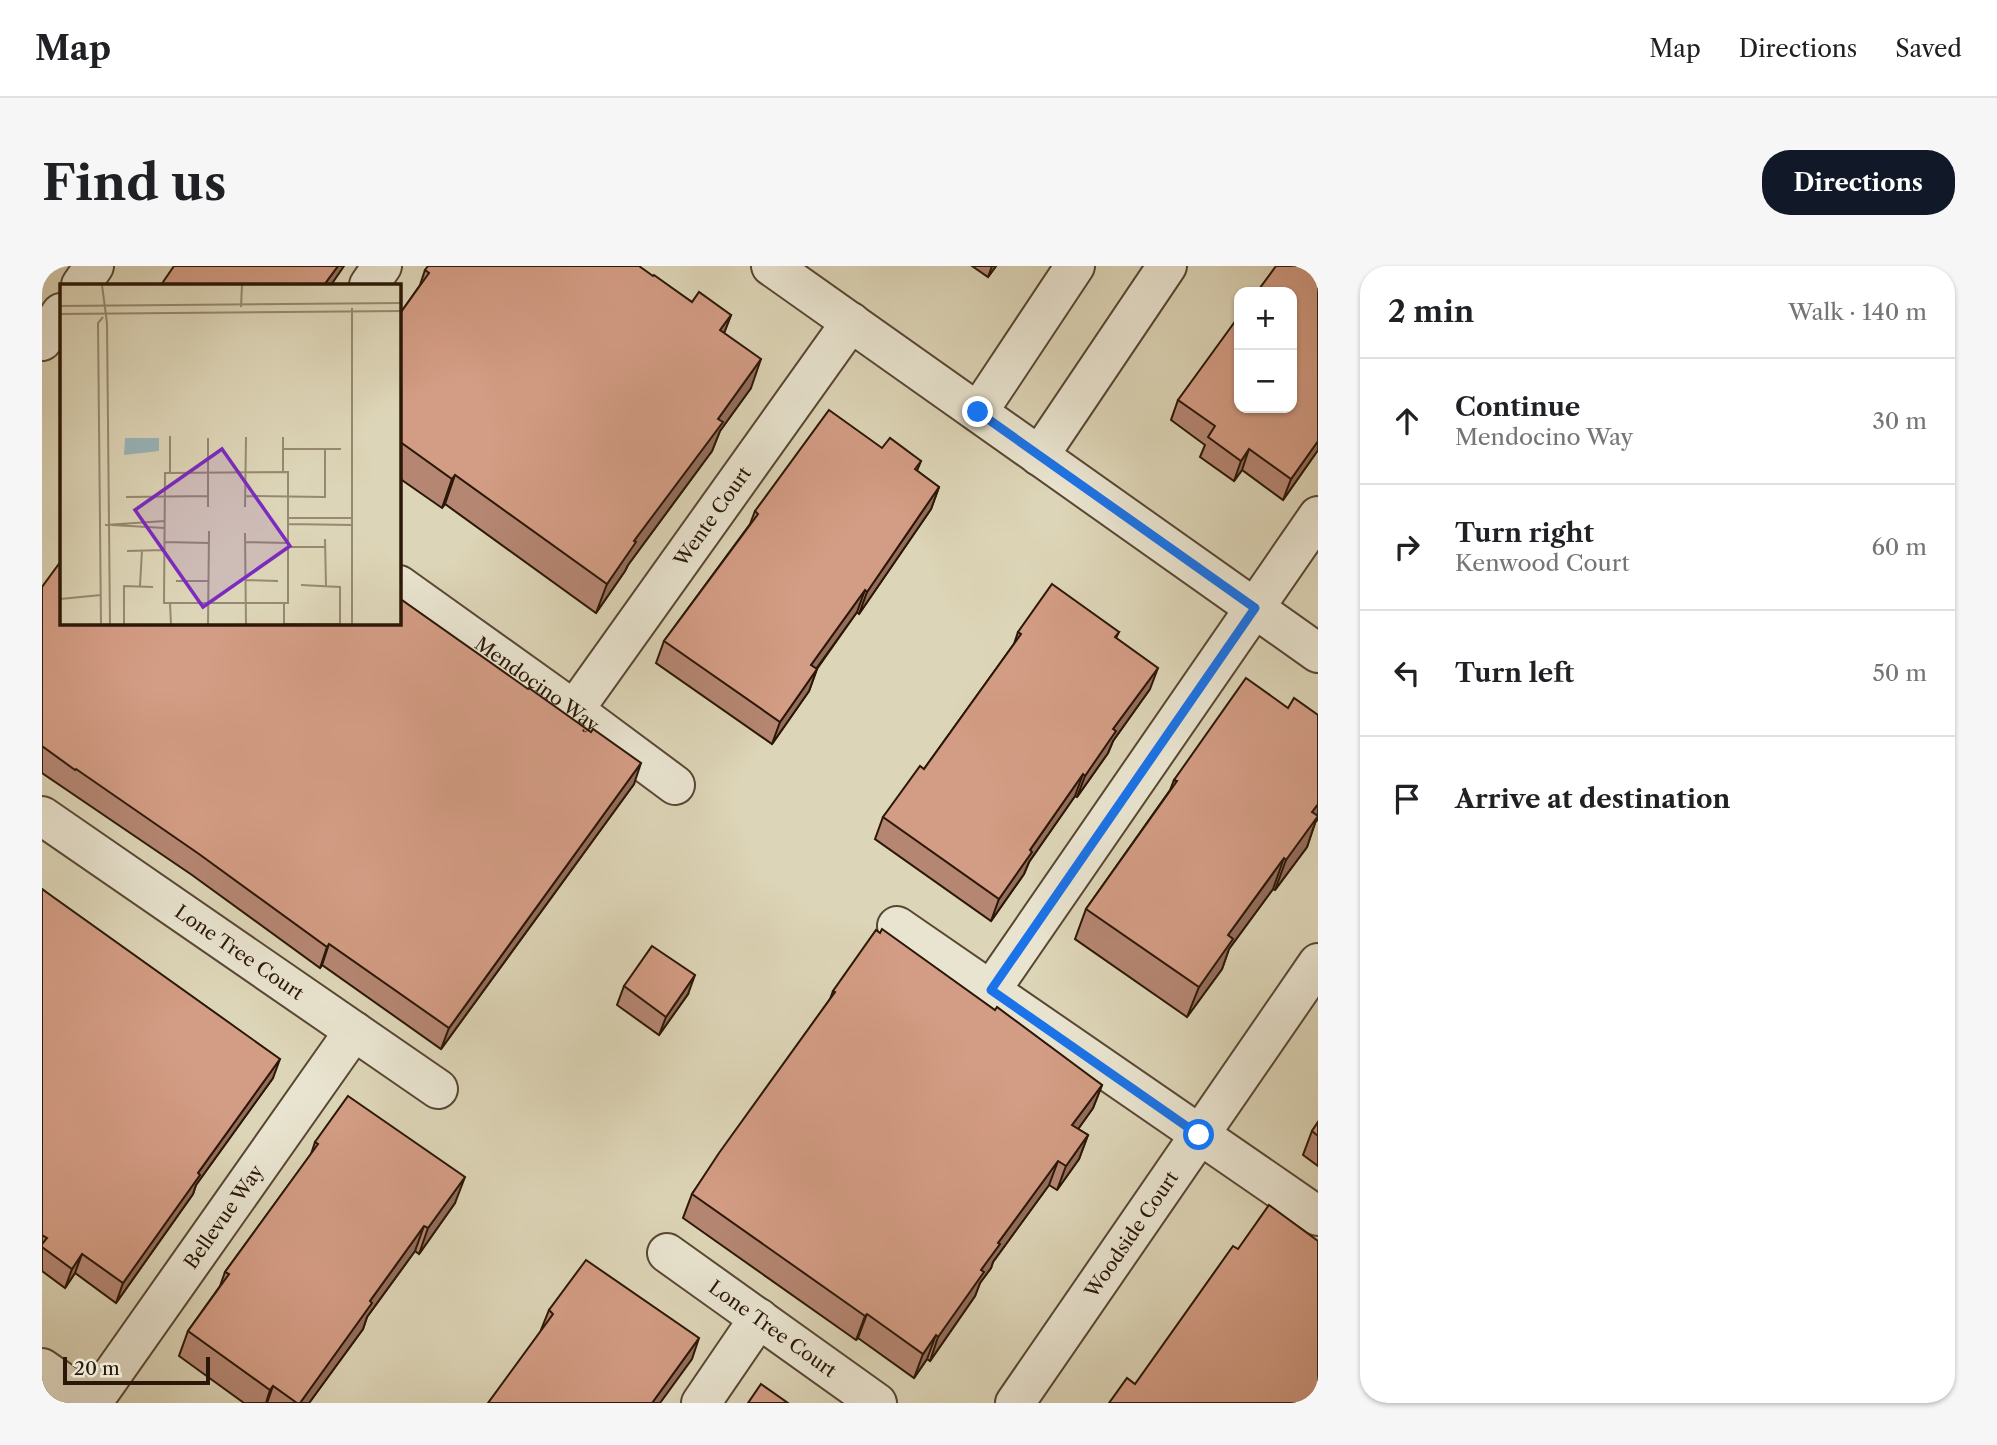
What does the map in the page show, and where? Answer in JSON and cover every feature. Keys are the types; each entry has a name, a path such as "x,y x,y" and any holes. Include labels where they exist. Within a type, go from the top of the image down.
{"street":[{"path":"82,284 94,266"},
{"path":"370,284 382,266"},
{"path":"978,412 1075,266"},
{"path":"1039,456 1167,266"},
{"path":"780,269 1318,653"},
{"name":"Wente Court","path":"574,710 851,322"},
{"path":"991,990 1318,516"},
{"name":"Mendocino Way","path":"401,586 675,785"},
{"name":"Lone Tree Court","path":"42,816 438,1089"},
{"path":"897,926 1318,1216"},
{"name":"Woodside Court","path":"1015,1403 1318,963"},
{"name":"Bellevue Way","path":"92,1403 354,1031"},
{"name":"Lone Tree Court","path":"667,1253 877,1403"},
{"path":"701,1403 759,1318"},
{"path":"47,1381 92,1403"}],"building":[{"path":"174,266 338,266 325,284 162,284"},
{"path":"428,266 639,266 692,302 699,292 731,315 720,330 761,359 718,419 723,422 634,541 636,542 607,584 455,475 452,479 401,442 401,312 429,273 425,270"},
{"path":"1276,266 1318,266 1318,441 1291,479 1249,449 1241,461 1208,437 1215,426 1178,400 1234,323 1234,413 1297,413 1297,287 1261,287"},
{"path":"829,410 882,448 890,438 921,461 915,469 939,487 867,592 865,590 811,665 817,669 780,722 664,641 758,514 755,511"},
{"path":"60,562 60,625 401,625 401,599 591,732 593,729 641,763 449,1028 329,944 327,947 199,854 42,746 42,587"},
{"path":"1052,584 1119,632 1115,637 1158,668 1113,729 1116,731 1030,850 1032,852 999,899 883,817 920,766 924,769 1021,634 1018,632"},
{"path":"1246,678 1288,708 1294,698 1318,715 1318,804 1312,812 1318,816 1228,935 1233,939 1199,987 1086,909"},
{"path":"42,889 280,1059 123,1283 82,1254 72,1269 42,1247 47,1238 42,1235"},
{"path":"882,929 995,1010 997,1007 1102,1085 1072,1125 1088,1135 1066,1166 1058,1161 998,1243 1000,1244 981,1270 984,1272 923,1354 692,1194 876,930 880,933"},
{"path":"652,946 695,975 666,1017 624,986"},
{"path":"348,1096 465,1177 428,1228 424,1226 370,1301 372,1303 300,1403 297,1403 273,1386 270,1390 188,1331 229,1274 225,1272 318,1144 315,1142"},
{"path":"1318,1122 1318,1136 1312,1131"},
{"path":"1269,1205 1318,1241 1318,1403 1109,1403 1127,1378 1135,1384 1233,1246 1238,1249"},
{"path":"586,1260 699,1338 652,1403 488,1403 553,1314 549,1310"},
{"path":"761,1384 788,1403 748,1403"}],"route":[{"path":"978,412 1255,608 991,990 1199,1135"}]}
